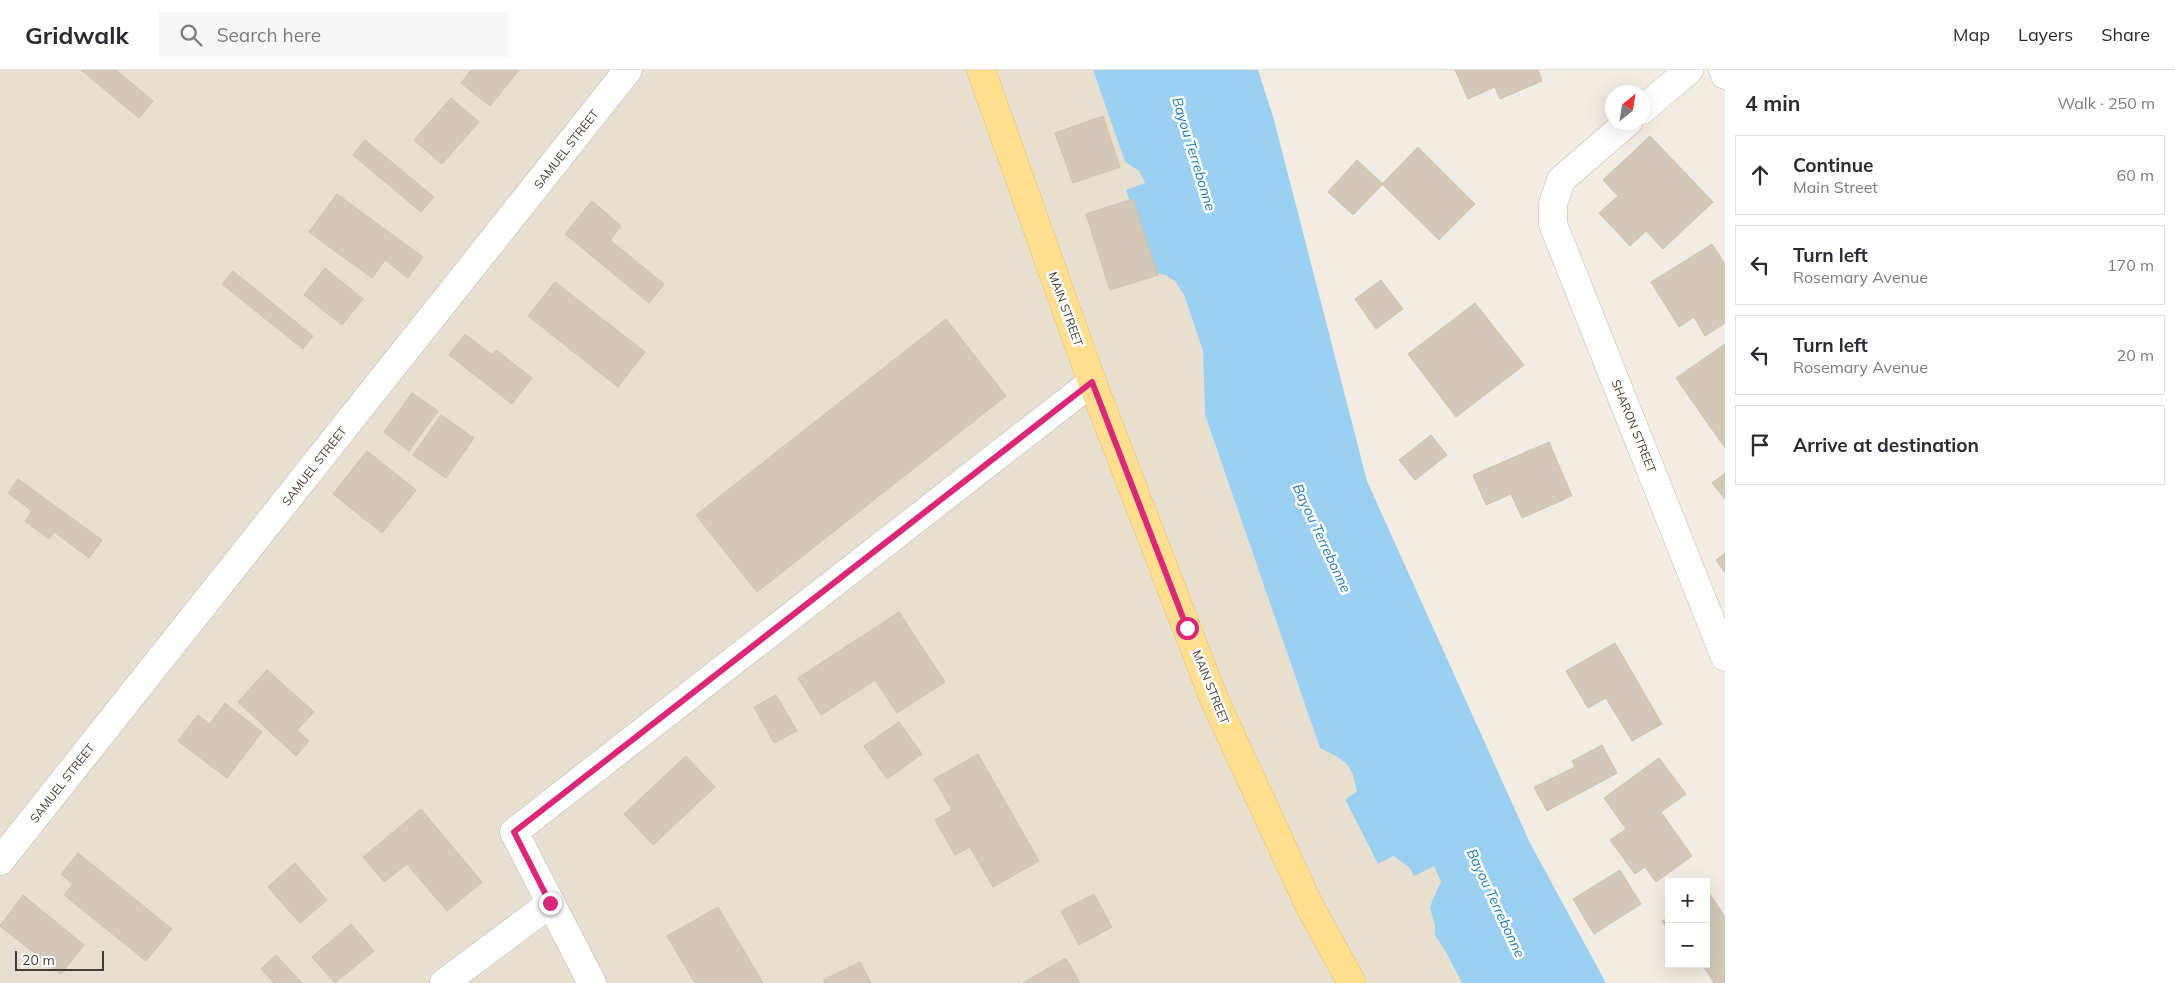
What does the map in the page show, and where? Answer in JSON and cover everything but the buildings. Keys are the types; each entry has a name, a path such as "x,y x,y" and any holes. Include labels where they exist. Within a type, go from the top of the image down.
{"main road":[{"name":"MAIN STREET","path":"981,70 1092,382 1214,699 1310,907 1352,983"}],"street":[{"name":"SAMUEL STREET","path":"0,861 628,70"},
{"path":"1650,103 1688,70"},
{"path":"1723,70 1725,75"},
{"name":"SHARON STREET","path":"1619,130 1561,180 1553,204 1554,224 1725,657"},
{"path":"592,983 514,832 1092,382"},
{"path":"444,983 550,903"}],"shaded area":[{"path":"0,70 1093,70 1125,162 1139,171 1145,183 1126,191 1165,275 1175,281 1184,295 1203,351 1205,416 1320,748 1341,759 1351,768 1357,792 1345,799 1379,864 1394,856 1410,868 1434,866 1441,882 1430,908 1435,926 1435,935 1462,983 0,983"}],"water":[{"name":"Bayou Terrebonne","path":"1093,70 1258,70 1274,120 1367,481 1530,843 1606,983 1462,983 1435,935 1435,926 1430,908 1441,882 1434,866 1414,876 1410,868 1394,856 1378,864 1345,799 1357,792 1350,768 1336,756 1320,748 1205,415 1203,351 1184,295 1175,281 1165,275 1153,272 1126,190 1145,183 1139,171 1125,162"}],"route":[{"path":"550,903 514,832 1092,382 1187,628"}]}
